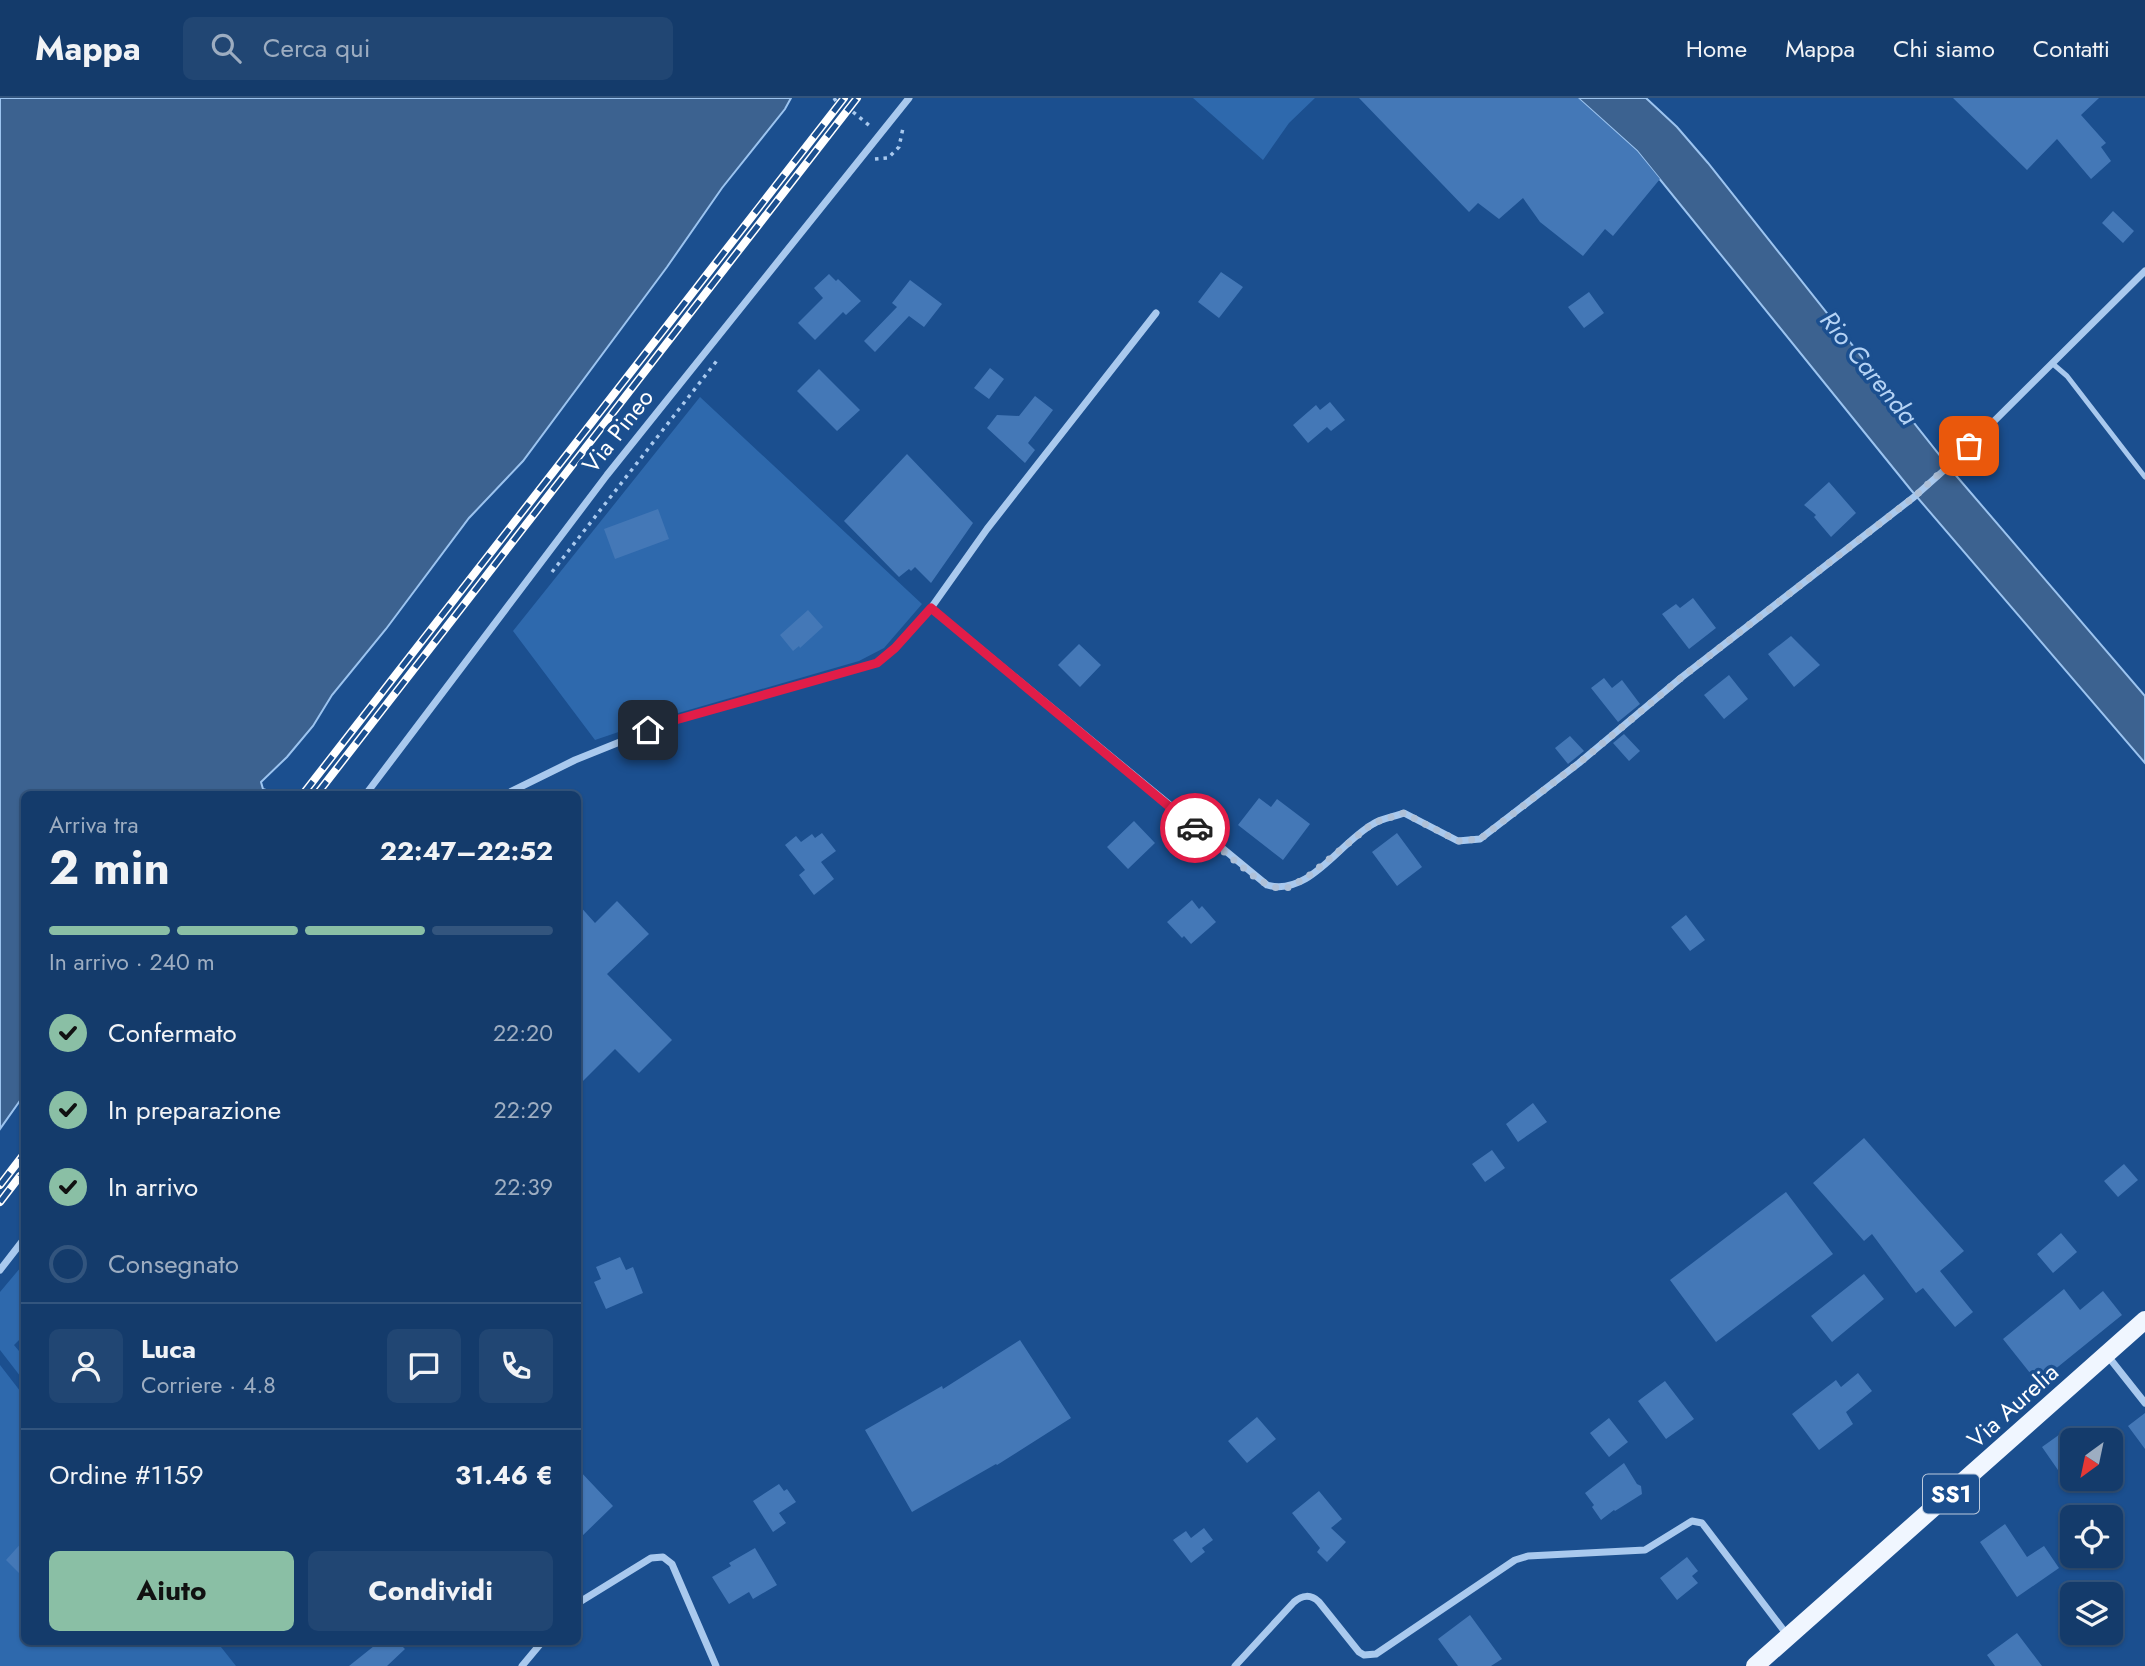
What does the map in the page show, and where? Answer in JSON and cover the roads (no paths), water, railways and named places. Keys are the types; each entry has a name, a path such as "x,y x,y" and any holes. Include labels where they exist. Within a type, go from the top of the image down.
{"main road":[{"name":"Via Aurelia","path":"1755,1666 2145,1321"}],"street":[{"name":"Via Pineo","path":"368,791 607,475 909,98"},
{"path":"931,608 1258,880 1277,888 1287,888 1306,878 1373,823 1404,813 1458,841 1480,839 1579,763 1682,677 1914,497 1951,464 2145,271"},
{"path":"512,791 575,760 672,721 877,663 895,648 931,608 987,529 1156,313"},
{"path":"0,1270 21,1243"},
{"path":"2107,1354 2145,1403"},
{"path":"1235,1666 1298,1598 1309,1596 1319,1602 1359,1652 1376,1654 1515,1560 1528,1556 1645,1550 1692,1521 1702,1523 1789,1637"},
{"path":"581,1597 651,1558 663,1557 672,1564 716,1666"},
{"path":"522,1666 540,1645"}],"lane":[{"path":"2053,364 2067,376 2145,477"}],"water":[{"path":"0,98 791,98 523,461 469,518 386,629 332,695 313,726 261,782 263,789 269,791 21,791 21,1099 0,1129"},
{"name":"Rio Carenda","path":"1578,98 1646,98 1677,127 1708,163 1953,472 2145,696 2145,763 1911,490 1637,151"}],"railway":[{"path":"305,791 844,98"},
{"path":"319,791 857,98"},
{"path":"0,1185 21,1158"},
{"path":"0,1202 20,1176"}]}
